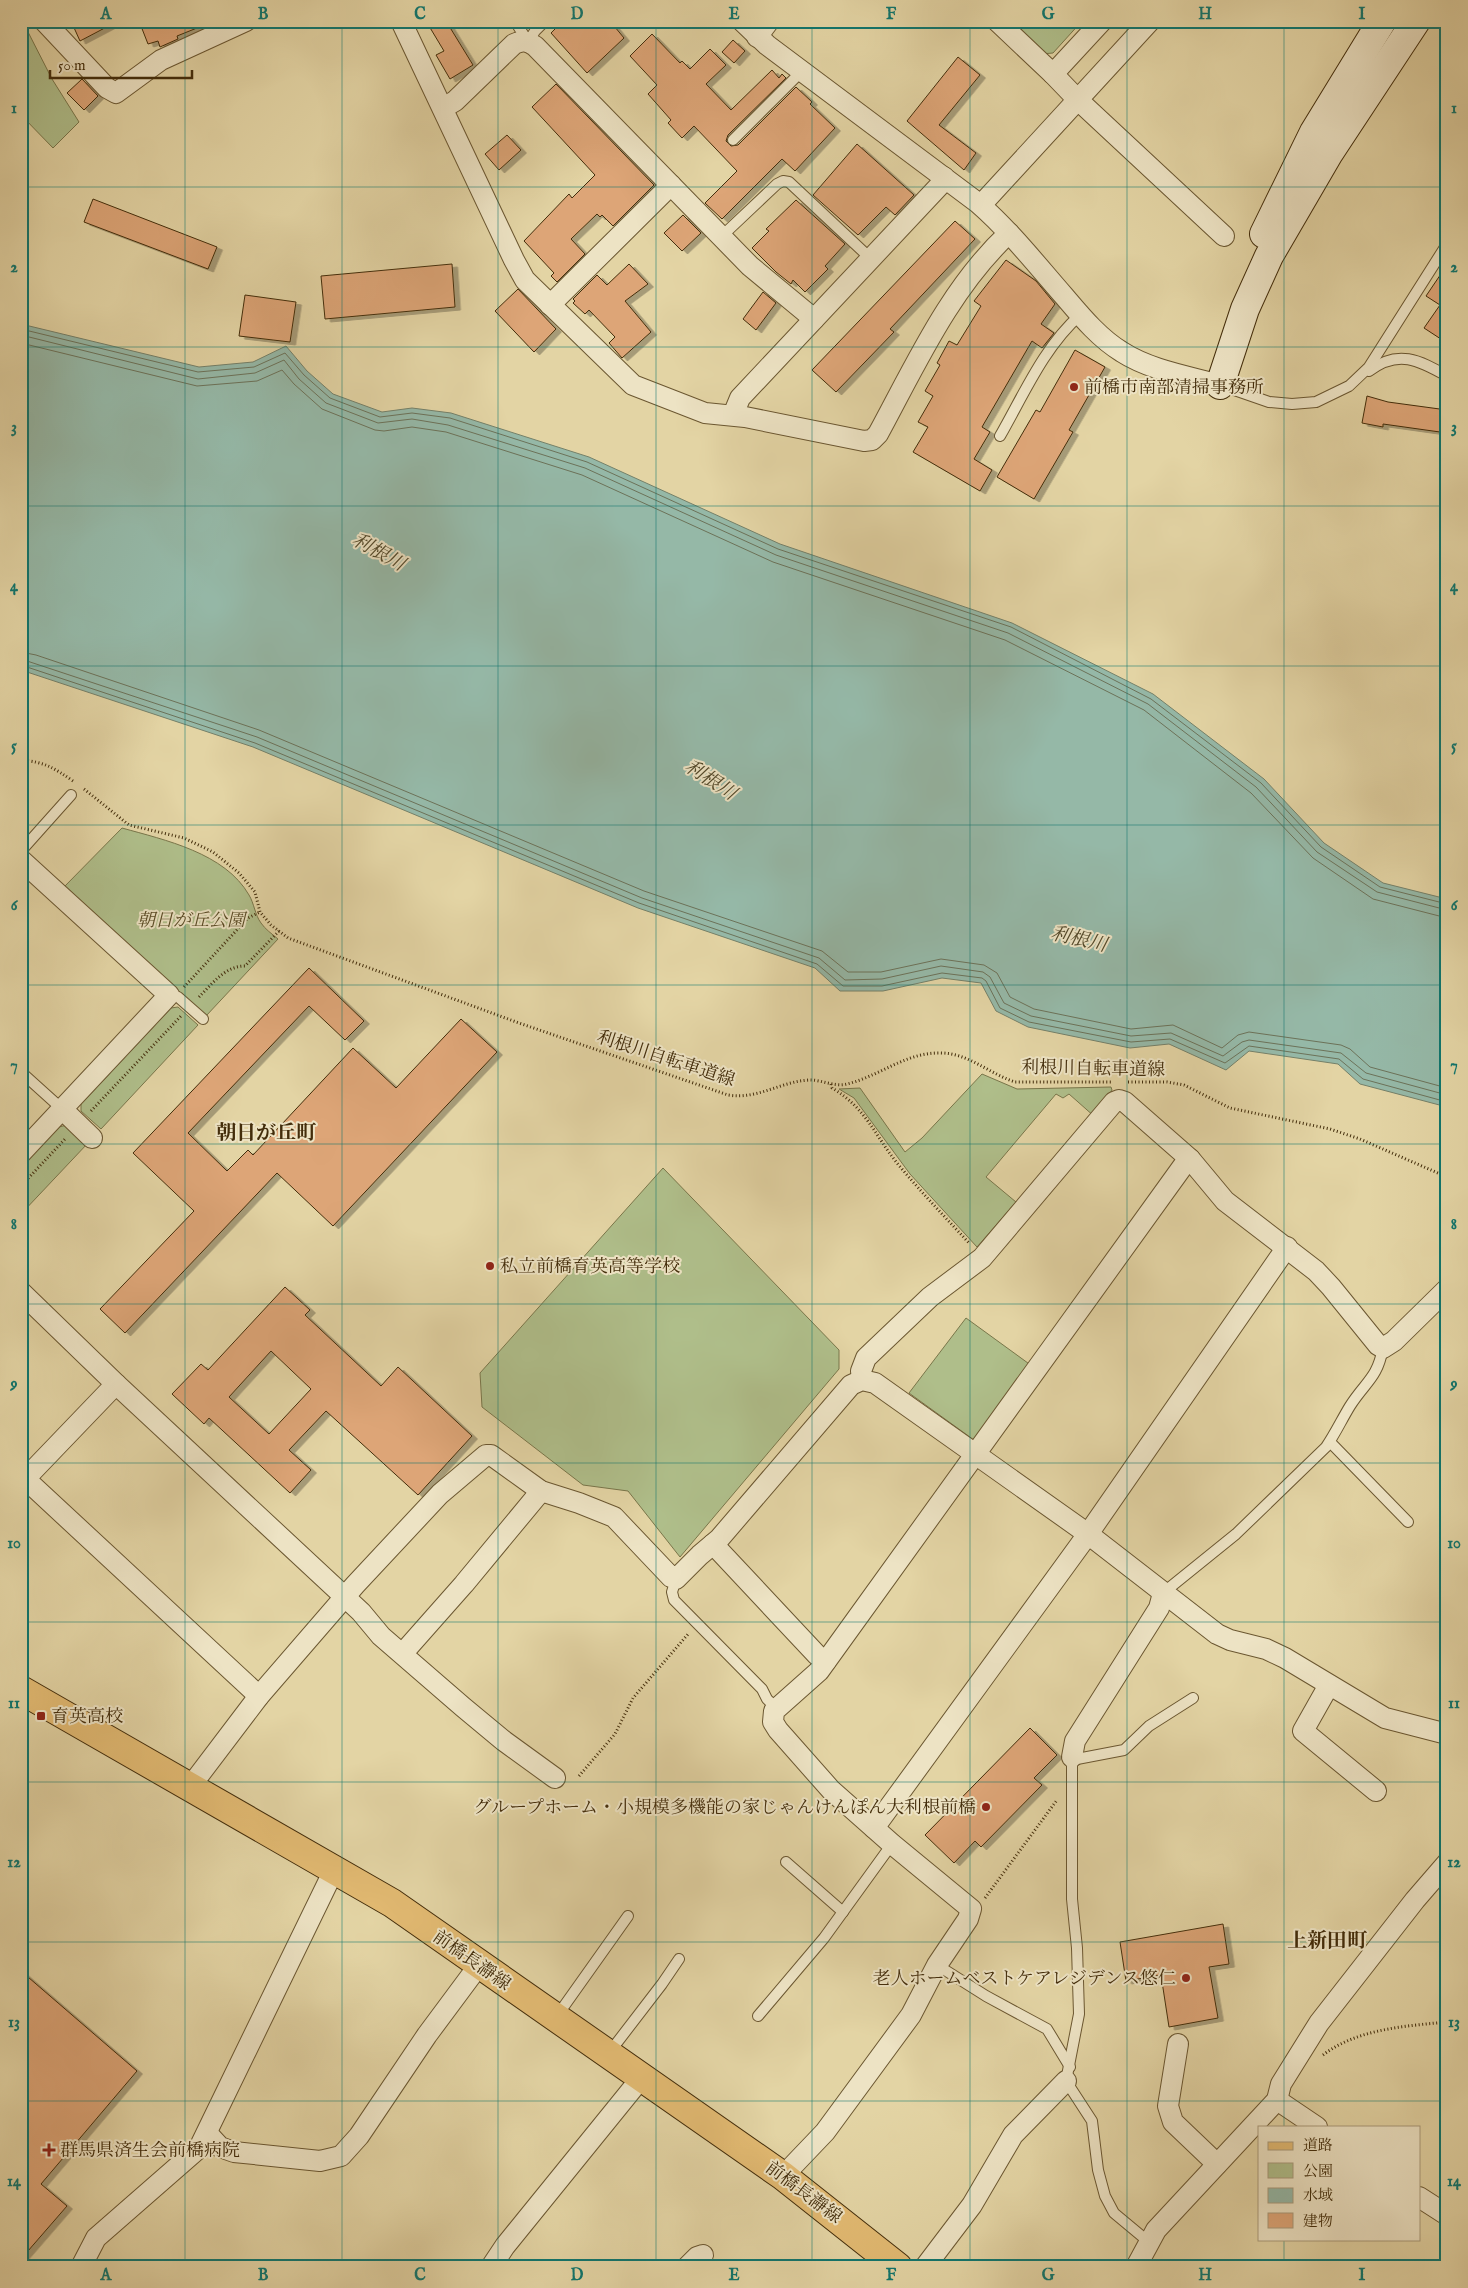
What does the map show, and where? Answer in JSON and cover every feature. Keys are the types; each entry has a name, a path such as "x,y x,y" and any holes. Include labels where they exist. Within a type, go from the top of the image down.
{"main road":[{"name":"前橋長瀞線","path":"21,1690 392,1903 783,2176 888,2264"}],"street":[{"path":"44,21 107,88 116,93 161,60 246,21"},
{"path":"401,21 525,280 633,385 705,413 733,415 864,441 872,440 878,434 952,301 996,245 1009,233"},
{"path":"742,21 763,29 802,70 981,205 1009,233 1080,315 1100,334 1130,356 1158,367 1220,384"},
{"path":"996,21 1224,236"},
{"path":"1053,74 1102,21"},
{"path":"981,205 1150,21"},
{"path":"1220,384 1209,366 1250,265 1314,132 1382,21"},
{"path":"1220,384 1245,309 1269,256 1329,153 1416,21"},
{"path":"443,108 455,101 514,44 521,41 528,42 535,46 750,266 814,319"},
{"path":"733,415 740,398 941,184 944,177"},
{"path":"550,305 671,185"},
{"path":"21,860 169,995 21,1153"},
{"path":"862,1380 863,1366 866,1358 930,1297 982,1258 1114,1102 1119,1100 1125,1102 1190,1159 1225,1201 1287,1247 1326,1282 1378,1345 1384,1348 1394,1341 1447,1289"},
{"path":"62,1110 85,1132"},
{"path":"783,2176 825,2132 911,2015 937,1964 968,1919 971,1909 892,1844 818,1776 773,1722 776,1708 812,1678 826,1661 1190,1159"},
{"path":"874,1828 1088,1534 1287,1247"},
{"path":"21,1292 116,1384 361,1612 381,1636 499,1737 555,1778"},
{"path":"190,1787 259,1696 346,1598 354,1585 440,1494 486,1455 491,1455 541,1491 614,1517 671,1577 676,1579 713,1544 851,1385 862,1380 875,1383 975,1456 1088,1534 1163,1594 1224,1638 1275,1653 1385,1718 1447,1734"},
{"path":"116,1384 23,1479 259,1696"},
{"path":"403,1653 464,1584 541,1491"},
{"path":"713,1544 817,1654 826,1661"},
{"path":"1072,1756 1075,1741 1159,1608 1163,1594"},
{"path":"1329,1685 1303,1731 1376,1791"},
{"path":"1136,2267 1156,2230 1278,2100 1280,2084 1340,1995 1447,1863"},
{"path":"84,2266 96,2238 199,2148 334,1870"},
{"path":"206,2133 220,2147 234,2152 320,2161 341,2156 359,2136 417,2050 479,1965"},
{"path":"1178,2044 1168,2106 1173,2122 1217,2164"},
{"path":"925,2267 972,2205 1013,2135 1068,2074"},
{"path":"491,2267 510,2239 642,2077"},
{"path":"1278,2100 1316,2126"},
{"path":"1420,2198 1447,2215"},
{"path":"686,2267 697,2257 703,2255"}],"lane":[{"path":"515,21 528,42 545,21"},
{"path":"734,140 802,70"},
{"path":"722,236 777,184 783,181 789,182 870,258"},
{"path":"1362,376 1447,244"},
{"path":"1000,436 1044,357 1068,325 1080,315"},
{"path":"1220,384 1269,402 1292,404 1316,402 1331,397 1378,364 1399,358 1414,360 1447,376"},
{"path":"21,851 71,795"},
{"path":"169,995 178,998 203,1019"},
{"path":"21,1072 62,1110"},
{"path":"1163,1594 1236,1534 1330,1442 1351,1405 1377,1372 1384,1348"},
{"path":"1330,1442 1408,1522"},
{"path":"676,1579 672,1592 674,1600 762,1689 767,1699 776,1708"},
{"path":"1068,2074 1079,2014 1077,1948 1072,1899 1072,1756 1076,1758 1124,1750 1149,1726 1193,1698"},
{"path":"758,2016 824,1938 892,1844"},
{"path":"786,1862 843,1912"},
{"path":"557,2017 628,1916"},
{"path":"609,2053 679,1959"},
{"path":"937,1964 986,1996 1047,2029 1092,2121 1098,2170 1105,2196 1114,2214 1150,2243"}],"path":[{"name":"利根川自転車道線","path":"21,760 40,762 52,766 129,825 184,838 213,852 239,873 255,892 260,912 279,931 296,941 519,1024 728,1095 747,1097 810,1080 831,1084 846,1084 906,1059 926,1054 941,1053 960,1056 1003,1078 1015,1082 1167,1082 1184,1085 1230,1108 1330,1129 1360,1139 1447,1177"},
{"path":"169,995 178,993 248,918 260,912"},
{"path":"21,1186 85,1132 189,1007 223,973 236,966 246,966 279,931"},
{"path":"831,1084 832,1088 852,1101 867,1118 907,1174 982,1258"},
{"path":"579,1776 615,1734 633,1698 698,1623"},
{"path":"971,1909 984,1900 1016,1854 1072,1781"},
{"path":"1301,2052 1313,2060 1335,2045 1391,2028 1447,2022"}],"green space":[{"path":"1006,21 1082,21 1053,53 1041,54"},
{"path":"27,30 52,79 79,122 53,148 21,115 21,36"},
{"name":"朝日が丘公園","path":"122,828 175,843 193,850 225,868 249,895 257,916 263,925 278,939 206,1016 65,886"},
{"path":"178,1007 198,1025 101,1129 81,1111 81,1104 171,1008"},
{"path":"982,1074 1017,1089 1111,1087 1112,1090 1095,1117 1069,1094 1063,1098 1056,1094 986,1177 1016,1202 977,1247 910,1174 854,1098 839,1089 860,1088 905,1152 922,1138"},
{"path":"67,1125 88,1143 21,1214 21,1167 59,1127"},
{"path":"663,1168 839,1350 839,1369 680,1557 628,1491 583,1485 482,1407 480,1373"},
{"path":"966,1318 1032,1366 974,1440 909,1393"}],"water":[{"name":"利根川","path":"21,324 199,367 253,362 286,346 307,371 333,394 382,412 412,408 451,413 589,457 780,544 1012,623 1153,694 1264,779 1324,843 1383,883 1447,899 1447,1107 1360,1084 1338,1064 1249,1051 1226,1070 1169,1044 1130,1048 1028,1027 996,1011 981,983 942,978 883,991 840,991 815,968 638,908 253,747 21,670"}],"building":[{"path":"71,21 118,21 80,41"},
{"path":"139,21 212,22 177,36 178,39 160,47 158,41 148,44"},
{"path":"426,21 446,21 473,65 450,79 436,55 444,51"},
{"path":"563,21 610,21 624,38 587,73 551,33"},
{"path":"652,34 680,63 682,61 690,69 710,49 726,65 706,84 731,110 772,70 779,78 782,74 786,78 728,135 726,141 731,146 738,145 796,87 812,102 810,104 835,128 795,171 782,159 722,219 705,203 737,171 694,126 682,138 668,123 671,120 648,94 657,85 630,56"},
{"path":"733,40 745,51 734,63 722,52"},
{"path":"958,57 980,75 939,125 976,153 964,170 907,121"},
{"path":"82,79 98,96 84,110 67,93"},
{"path":"556,84 654,185 613,226 602,215 600,217 597,214 571,239 585,254 557,282 551,276 554,273 524,241 569,194 572,198 595,175 532,107"},
{"path":"507,135 521,150 499,170 485,154"},
{"path":"857,144 914,195 895,215 886,207 858,235 813,195"},
{"path":"93,199 217,247 208,269 84,222"},
{"path":"796,200 845,244 825,266 828,269 805,292 793,280 791,284 776,272 752,248 769,231 766,229"},
{"path":"683,215 701,233 682,251 664,233"},
{"path":"955,221 975,239 890,329 894,332 836,392 812,370"},
{"path":"1006,260 1036,281 1055,304 1041,324 1054,333 1042,348 1032,341 982,427 990,432 974,459 992,470 980,491 913,452 928,427 918,422 933,396 925,391 940,365 937,363 949,341 957,345 981,306 974,301"},
{"path":"452,264 455,307 325,319 321,276"},
{"path":"629,264 648,284 625,301 651,332 622,358 609,343 615,337 589,310 585,314 573,303 575,301 573,299 597,275 607,285"},
{"path":"1447,265 1447,343 1424,328 1440,305 1426,296"},
{"path":"518,289 556,329 534,352 495,311"},
{"path":"763,292 776,303 756,330 743,319"},
{"path":"245,295 296,302 290,342 239,336"},
{"path":"1075,350 1105,367 1069,430 1073,432 1034,499 997,477 1036,410 1040,412"},
{"path":"1367,396 1388,402 1447,410 1447,433 1383,424 1383,427 1362,423"},
{"path":"309,968 364,1021 345,1040 309,1006 188,1133 227,1171 248,1150 253,1155 353,1048 396,1088 461,1019 497,1052 333,1226 277,1173 125,1333 100,1309 194,1211 133,1153"},
{"path":"285,1287 310,1310 305,1315 381,1386 398,1367 472,1436 418,1495 326,1411 289,1450 311,1470 290,1493 209,1418 204,1424 172,1394 201,1364 208,1370","holes":["271,1351 311,1389 269,1434 229,1397"]},
{"name":"グループホーム・小規模多機能の家じゃんけんぽん大利根前橋","path":"1030,1728 1057,1755 1034,1778 1042,1785 981,1847 975,1841 954,1863 925,1835"},
{"name":"老人ホームベストケアレジデンス悠仁","path":"1223,1924 1229,1964 1209,1967 1218,2018 1169,2027 1161,1975 1126,1981 1120,1942"},
{"path":"21,1971 137,2071 41,2184 67,2206 21,2259"}],"place":[{"name":"前橋市南部清掃事務所","path":"1074,387"},
{"name":"私立前橋育英高等学校","path":"490,1266"},
{"name":"育英高校","path":"41,1716"},
{"name":"グループホーム・小規模多機能の家じゃんけんぽん大利根前橋","path":"986,1807"},
{"name":"老人ホームベストケアレジデンス悠仁","path":"1186,1978"},
{"name":"群馬県済生会前橋病院","path":"49,2150"}],"district":[{"name":"朝日が丘町","path":"266,1132"},
{"name":"上新田町","path":"1327,1940"}]}
